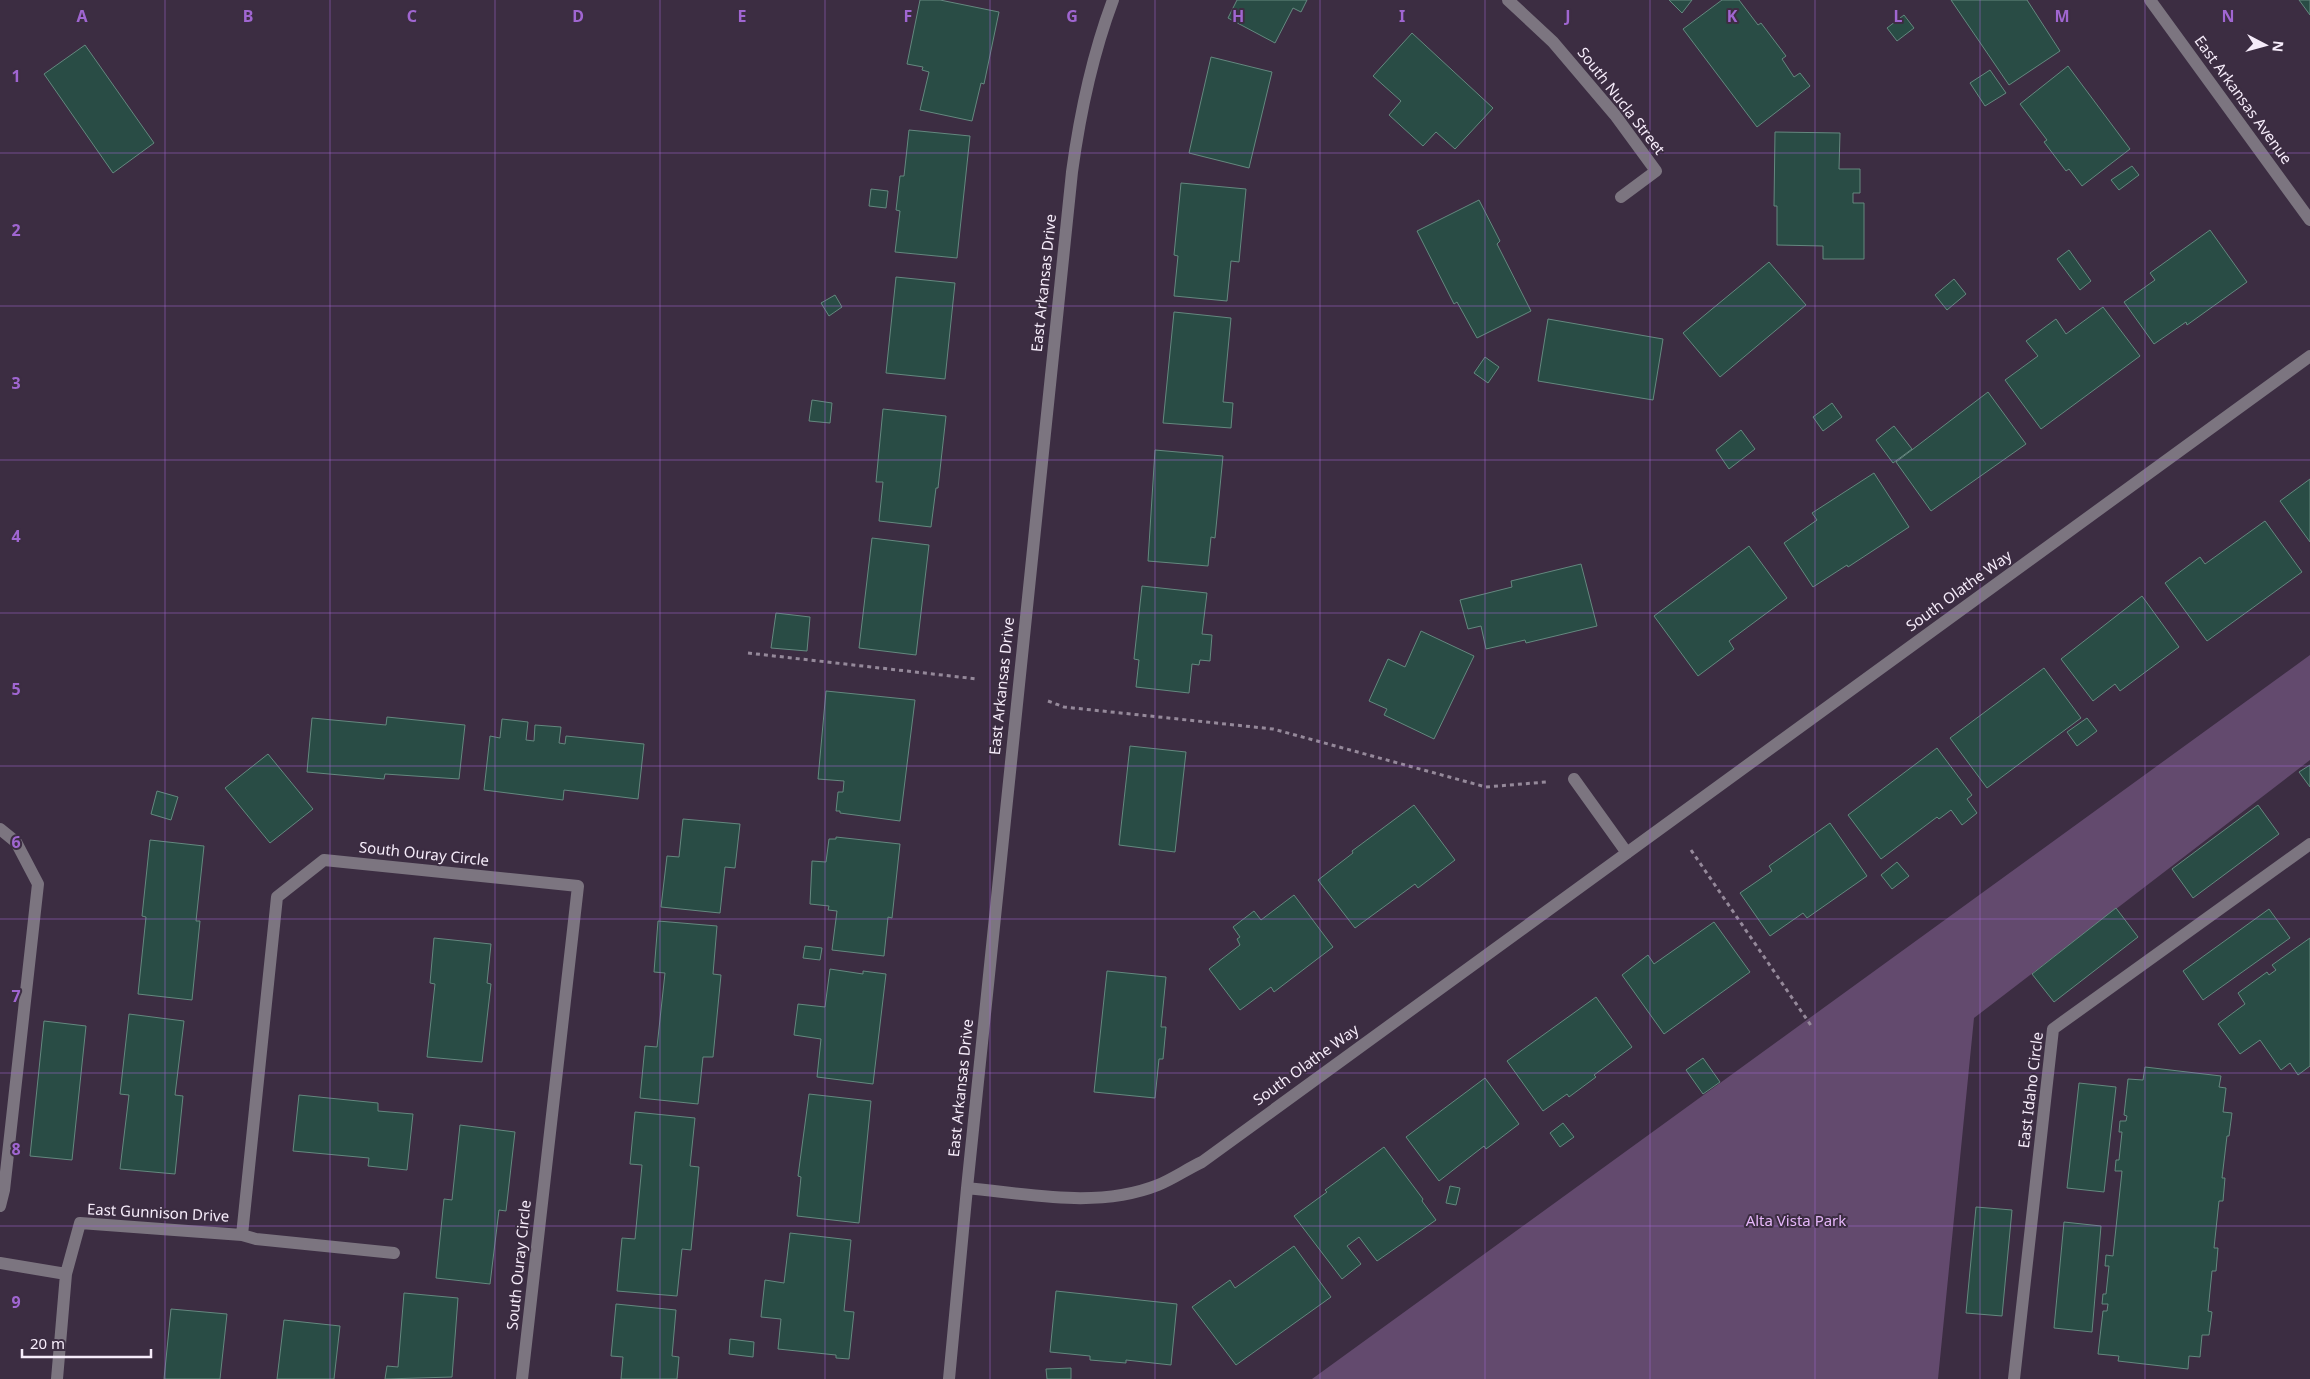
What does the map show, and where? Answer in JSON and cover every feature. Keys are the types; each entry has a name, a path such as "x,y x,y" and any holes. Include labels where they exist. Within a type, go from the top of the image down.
{"street":[{"name":"East Arkansas Drive","path":"949,1379 1072,172 1080,114 1098,43 1113,0"},
{"name":"South Nucla Street","path":"1508,0 1553,42 1615,115 1656,172 1621,197"},
{"name":"East Arkansas Avenue","path":"2150,0 2310,220"},
{"name":"South Olathe Way","path":"967,1188 1066,1198 1118,1196 1158,1185 1202,1162 2310,356"},
{"path":"1574,779 1627,853"},
{"path":"0,829 16,842 38,884 4,1190 0,1206"},
{"name":"East Idaho Circle","path":"2014,1379 2053,1029 2310,844"},
{"name":"South Ouray Circle","path":"242,1235 277,897 324,860 578,886 522,1379"},
{"name":"East Gunnison Drive","path":"57,1379 66,1274 80,1223 242,1235"},
{"path":"242,1235 256,1239 394,1253"},
{"path":"0,1263 66,1274"}],"path":[{"path":"748,653 977,679"},
{"path":"1018,690 1064,707 1273,729 1486,787 1574,779"},
{"path":"1691,850 1812,1027"}],"green space":[{"name":"Alta Vista Park","path":"2310,655 2310,760 1974,1018 1938,1379 1312,1379"}],"building":[{"path":"920,0 940,0 999,12 984,84 981,83 972,121 920,110 929,72 922,70 923,67 907,64"},
{"path":"1237,0 1307,0 1301,12 1293,8 1275,43 1228,18"},
{"path":"1669,0 1692,0 1682,13"},
{"path":"1722,0 1739,0 1758,25 1761,23 1786,56 1782,59 1794,77 1800,73 1810,86 1757,127 1683,29"},
{"path":"1951,0 2027,0 2060,51 2009,85"},
{"path":"2299,0 2310,0 2310,15"},
{"path":"1904,15 1914,28 1897,41 1887,28"},
{"path":"1412,33 1493,108 1455,149 1436,132 1423,146 1389,115 1401,101 1373,76"},
{"path":"85,45 154,143 113,173 44,74"},
{"path":"1211,57 1272,72 1249,168 1189,153"},
{"path":"2068,66 2130,149 2082,186 2069,169 2066,171 2044,142 2047,140 2020,104"},
{"path":"1990,70 2006,93 1985,106 1970,83"},
{"path":"909,130 970,136 957,258 895,252 900,211 896,210 900,176 904,176"},
{"path":"1775,132 1840,133 1839,169 1860,169 1860,193 1853,193 1853,203 1864,203 1864,259 1823,259 1823,246 1777,245 1777,206 1774,206"},
{"path":"2132,166 2139,175 2119,190 2111,180"},
{"path":"1181,183 1246,189 1239,262 1231,261 1227,301 1174,296 1178,256 1174,255"},
{"path":"871,189 888,191 886,208 869,206"},
{"path":"1479,200 1500,241 1497,244 1531,311 1477,338 1457,302 1454,304 1417,231"},
{"path":"2210,230 2247,282 2187,325 2186,322 2154,344 2124,302 2155,280 2150,273"},
{"path":"2069,250 2091,281 2080,290 2057,259"},
{"path":"1769,262 1806,305 1720,377 1683,333"},
{"path":"896,277 955,283 945,379 886,373"},
{"path":"1954,279 1966,294 1947,310 1935,295"},
{"path":"835,295 842,307 829,316 821,303"},
{"path":"2103,307 2140,356 2041,429 2005,380 2038,356 2026,341 2056,319 2066,334"},
{"path":"1174,312 1231,318 1223,402 1233,403 1231,428 1163,423"},
{"path":"1548,319 1663,339 1653,400 1538,381"},
{"path":"1485,357 1499,367 1488,383 1474,373"},
{"path":"1988,392 2026,444 1931,511 1896,462"},
{"path":"812,400 832,403 830,423 809,421"},
{"path":"1832,403 1842,417 1823,431 1813,417"},
{"path":"883,409 946,416 938,488 936,488 931,527 879,521 883,482 876,482"},
{"path":"1894,426 1912,449 1893,463 1876,440"},
{"path":"1741,430 1755,449 1729,469 1716,450"},
{"path":"1155,450 1223,456 1215,538 1211,537 1208,566 1148,561"},
{"path":"1874,473 1909,527 1848,567 1847,565 1813,587 1784,543 1817,520 1812,513"},
{"path":"2310,479 2310,542 2280,501"},
{"path":"2265,521 2302,572 2207,641 2165,583 2200,557 2205,564"},
{"path":"872,538 929,545 916,655 859,648"},
{"path":"1749,546 1787,598 1729,641 1734,649 1698,676 1654,616"},
{"path":"1581,564 1597,626 1526,643 1525,640 1486,649 1481,626 1468,629 1460,600 1512,587 1511,581"},
{"path":"1142,586 1207,593 1202,634 1212,635 1210,661 1200,660 1199,665 1192,664 1189,693 1136,687 1139,660 1134,659"},
{"path":"2142,596 2179,647 2120,691 2115,684 2093,701 2061,659"},
{"path":"776,613 810,617 807,651 771,648"},
{"path":"1421,631 1474,656 1434,739 1384,715 1387,709 1369,701 1388,659 1405,667"},
{"path":"2044,668 2081,718 1987,788 1950,738"},
{"path":"826,691 915,700 900,821 836,811 838,792 843,792 844,781 818,779"},
{"path":"387,717 465,725 459,779 385,774 384,779 307,772 312,718 386,725"},
{"path":"2087,718 2097,731 2077,746 2067,732"},
{"path":"502,719 528,722 526,740 534,741 535,725 561,727 559,743 565,744 566,736 644,744 638,799 564,790 563,800 484,790 490,736 500,738"},
{"path":"1130,746 1186,752 1175,852 1119,845"},
{"path":"1937,748 1972,795 1967,799 1977,813 1962,825 1951,810 1939,819 1937,817 1881,859 1848,815"},
{"path":"268,754 313,809 270,843 225,788"},
{"path":"2310,765 2310,787 2299,772"},
{"path":"157,791 178,797 171,820 151,814"},
{"path":"1414,805 1455,860 1418,888 1415,884 1355,928 1318,880 1353,853 1352,851"},
{"path":"2258,805 2279,834 2193,898 2172,869"},
{"path":"683,819 740,824 735,868 725,867 720,913 661,907 667,856 679,857"},
{"path":"1830,823 1867,876 1807,918 1803,913 1770,936 1740,893 1772,871 1769,866"},
{"path":"836,837 900,844 892,918 888,917 884,956 832,950 837,911 828,910 829,906 810,904 812,861 826,862 829,839 836,839"},
{"path":"150,840 204,846 196,921 200,921 192,1000 138,994 146,917 142,916"},
{"path":"1897,862 1909,876 1892,889 1881,875"},
{"path":"1294,895 1333,947 1274,992 1271,987 1240,1010 1209,969 1240,945 1237,939 1240,937 1233,927 1254,911 1261,920"},
{"path":"2116,908 2138,937 2054,1002 2032,974"},
{"path":"2269,909 2290,938 2203,1000 2183,971"},
{"path":"658,921 717,926 713,974 721,975 713,1057 703,1057 698,1104 640,1098 645,1046 657,1047 665,973 654,972"},
{"path":"1714,922 1750,972 1664,1034 1622,975 1648,955 1654,964"},
{"path":"434,938 491,944 487,983 491,984 482,1062 427,1057 435,984 430,983"},
{"path":"2310,938 2310,1066 2298,1075 2290,1063 2281,1070 2260,1040 2240,1054 2218,1024 2245,1004 2238,993 2267,972 2269,975 2276,970 2272,965"},
{"path":"805,946 822,948 820,960 803,958"},
{"path":"830,969 863,974 863,971 886,974 873,1084 817,1077 821,1039 794,1035 798,1004 825,1007"},
{"path":"1107,971 1166,977 1161,1027 1166,1027 1163,1059 1159,1059 1155,1098 1094,1092"},
{"path":"1596,997 1632,1047 1594,1075 1596,1077 1569,1097 1567,1094 1543,1111 1507,1061"},
{"path":"129,1014 184,1021 175,1095 183,1096 175,1174 120,1169 129,1095 120,1094"},
{"path":"44,1021 86,1026 72,1160 30,1156"},
{"path":"1703,1058 1720,1082 1703,1094 1686,1070"},
{"path":"2145,1067 2221,1076 2219,1087 2226,1088 2223,1112 2232,1113 2222,1178 2225,1178 2223,1201 2219,1201 2214,1248 2218,1248 2216,1271 2212,1271 2208,1311 2212,1312 2209,1335 2202,1335 2200,1357 2189,1356 2188,1369 2118,1361 2119,1356 2098,1354 2103,1311 2107,1311 2108,1304 2102,1304 2103,1294 2106,1294 2109,1266 2105,1266 2106,1255 2113,1256 2122,1171 2115,1171 2116,1160 2119,1160 2122,1132 2119,1132 2120,1121 2126,1121 2127,1116 2124,1115 2128,1079 2143,1080"},
{"path":"1485,1078 1519,1124 1486,1149 1484,1146 1439,1181 1406,1137"},
{"path":"2079,1083 2116,1087 2104,1192 2067,1188"},
{"path":"809,1094 871,1101 859,1223 797,1216 801,1177 798,1176"},
{"path":"299,1095 378,1103 378,1111 413,1114 407,1170 368,1166 369,1158 293,1151"},
{"path":"635,1112 695,1118 690,1166 699,1167 691,1250 682,1249 677,1296 617,1291 622,1238 635,1239 642,1165 630,1164"},
{"path":"1563,1123 1574,1137 1560,1147 1550,1133"},
{"path":"460,1125 515,1132 506,1211 499,1210 490,1284 436,1278 444,1199 452,1200"},
{"path":"1384,1147 1423,1199 1422,1201 1436,1220 1377,1261 1359,1237 1347,1246 1361,1264 1342,1279 1294,1216 1327,1192 1325,1190"},
{"path":"1450,1186 1460,1188 1456,1205 1446,1203"},
{"path":"1976,1207 2012,1210 2002,1316 1966,1313"},
{"path":"2064,1222 2101,1226 2092,1332 2054,1328"},
{"path":"790,1233 851,1240 844,1311 854,1312 849,1359 836,1358 836,1355 778,1349 781,1319 761,1317 765,1280 784,1283"},
{"path":"1294,1246 1331,1297 1236,1365 1192,1307 1230,1280 1235,1288"},
{"path":"1056,1291 1177,1304 1171,1365 1126,1360 1126,1363 1090,1360 1090,1356 1050,1352"},
{"path":"404,1293 458,1298 452,1377 385,1379 387,1366 398,1367"},
{"path":"616,1304 676,1310 672,1356 679,1357 677,1379 621,1379 623,1357 611,1356"},
{"path":"171,1309 227,1314 220,1379 164,1379"},
{"path":"284,1320 340,1326 334,1379 277,1379"},
{"path":"730,1339 754,1342 753,1357 729,1354"},
{"path":"1071,1368 1071,1379 1047,1379 1046,1369"}]}
